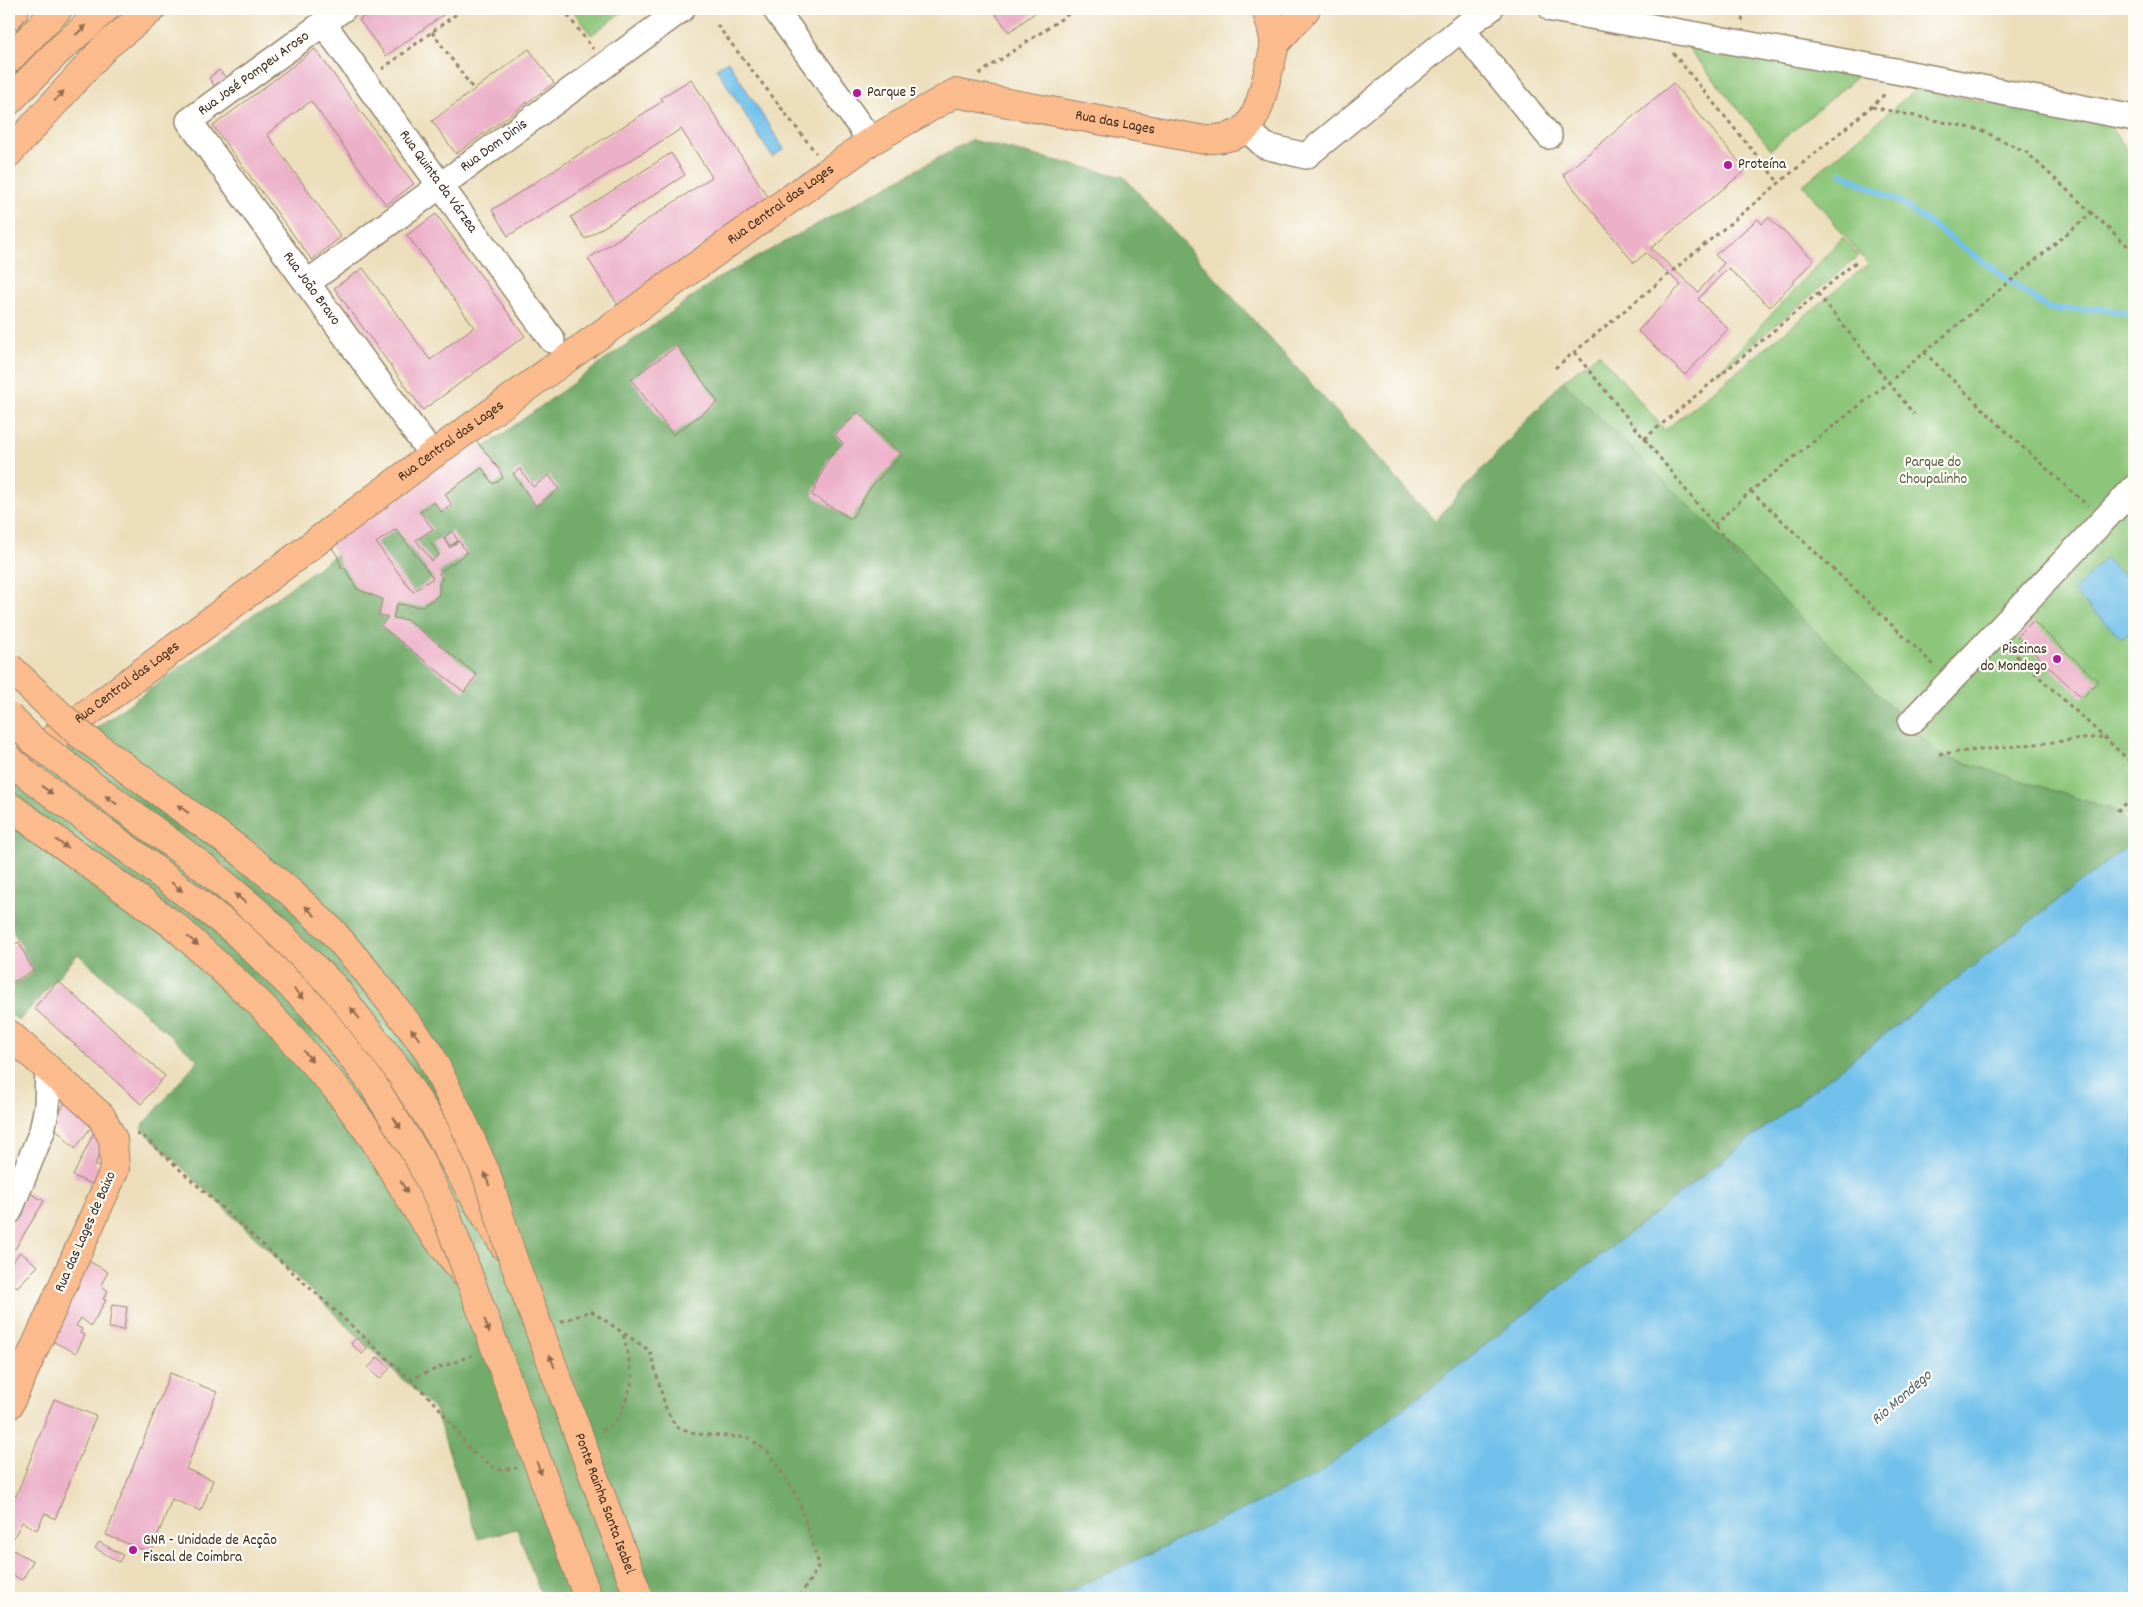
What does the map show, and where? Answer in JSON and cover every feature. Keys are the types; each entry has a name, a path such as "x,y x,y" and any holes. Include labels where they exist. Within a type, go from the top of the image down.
{"main road":[{"path":"9,16 15,9"},
{"path":"9,59 58,9"},
{"path":"9,101 58,51 105,9"},
{"path":"9,153 26,132 106,46 152,9"},
{"path":"1246,128 1253,121 1258,111 1274,45 1266,9"},
{"path":"1274,45 1306,9"},
{"name":"Rua das Lages","path":"902,123 955,93 1199,139 1225,139 1246,128"},
{"name":"Rua Central das Lages","path":"9,772 432,455 871,141 902,123"},
{"path":"9,667 81,735 240,850 289,891 331,930 367,972 428,1050 464,1122 486,1173 513,1258"},
{"path":"9,718 64,765 206,869 271,925 334,987 394,1066 440,1134 471,1192 513,1258"},
{"path":"9,759 235,931 314,1008 372,1083 418,1157 445,1212 588,1598"},
{"path":"9,806 175,926 231,975 273,1016 346,1102 382,1152 423,1220 470,1280"},
{"name":"Rua das Lages de Baixo","path":"9,1034 101,1116 113,1139 115,1169 9,1405"},
{"name":"Ponte Rainha Santa Isabel","path":"513,1258 639,1598"}],"street":[{"name":"Rua José Pompeu Aroso","path":"189,121 343,9"},
{"name":"Rua Dom Dinis","path":"307,283 682,9"},
{"path":"775,9 871,141"},
{"path":"1246,128 1265,146 1306,156 1461,29 1490,9"},
{"path":"1552,9 1906,73 2134,118"},
{"name":"Rua Quinta da Várzea","path":"323,24 552,340"},
{"path":"1461,29 1549,136"},
{"name":"Rua João Bravo","path":"189,121 432,455"},
{"path":"1911,722 2134,488"},
{"path":"9,1212 42,1131 48,1106 48,1069"}],"path":[{"path":"365,81 464,9"},
{"path":"563,9 605,65"},
{"path":"973,79 1076,9"},
{"path":"717,25 813,149"},
{"path":"1652,28 1779,183"},
{"path":"432,32 474,90"},
{"path":"1555,368 1871,107 1906,73"},
{"path":"1871,107 1981,130 2026,152 2134,252"},
{"path":"1714,525 1751,490 1889,382 2093,212"},
{"path":"1644,439 1857,260"},
{"path":"1818,294 1914,414"},
{"path":"1574,352 1737,553"},
{"path":"1924,352 2016,441 2103,520"},
{"path":"1751,490 1950,681"},
{"path":"1994,634 2134,765"},
{"path":"1939,754 2103,737"},
{"path":"2117,811 2134,796"}],"green space":[{"path":"572,9 627,9 591,35"},
{"path":"1687,47 1859,75 1771,149"},
{"name":"Parque do Choupalinho","path":"1916,89 2108,125 2134,157 2134,807 2121,818 1945,764 1563,381 1599,353 1665,430 1868,264 1803,185"},
{"path":"971,140 1124,177 1435,521 1563,381 1939,754 2117,811 2134,828 2134,841 1319,1474 1055,1598 542,1598 517,1529 478,1539 435,1410 141,1128 198,1060 78,954 19,1021 9,1013 9,987 34,973 14,933 9,909 9,791 717,279"},
{"path":"1843,237 1859,256 1716,374"}],"water":[{"path":"728,61 784,149 772,157 716,68"},
{"path":"2105,558 2134,585 2134,626 2122,639 2073,592"},
{"name":"Rio Mondego","path":"2134,841 2134,1592 2126,1598 1055,1598 1319,1474"}],"building":[{"path":"374,9 451,9 386,56 359,20"},
{"path":"992,9 1040,9 1009,32"},
{"path":"315,49 414,184 386,205 311,101 267,134 341,237 312,260 213,126"},
{"path":"529,49 554,83 456,154 432,121"},
{"path":"219,70 226,78 215,87 209,78"},
{"path":"691,79 770,200 618,305 588,259 712,177 681,129 508,236 492,210 663,101 661,98"},
{"path":"1673,83 1746,170 1651,248 1698,292 1724,263 1715,255 1758,219 1762,224 1768,217 1814,260 1770,307 1728,268 1698,299 1728,329 1685,375 1638,331 1681,285 1646,253 1634,263 1563,175"},
{"path":"671,153 685,175 585,239 571,217"},
{"path":"436,214 525,336 423,410 334,288 363,268 430,360 474,327 407,235"},
{"path":"677,346 718,402 673,435 631,379"},
{"path":"858,412 902,455 872,486 851,519 812,495 828,459 843,443 835,435"},
{"path":"475,439 499,469 503,478 493,484 482,468 445,494 452,505 441,512 434,502 420,512 433,529 416,540 432,561 439,555 431,544 442,536 450,548 459,541 467,553 439,573 443,579 439,583 439,595 422,607 397,604 393,618 408,620 477,675 464,692 381,626 388,617 379,615 382,599 357,589 344,567 342,569 337,555 329,544","holes":["396,529 433,578 413,592 376,543"]},
{"path":"520,469 533,487 549,475 559,489 536,506 513,474"},
{"path":"452,531 458,541 450,546 444,537"},
{"name":"Piscinas do Mondego","path":"2033,621 2098,681 2082,698 2017,637"},
{"path":"19,942 33,971 12,982 9,975 9,947"},
{"path":"58,981 165,1076 141,1104 34,1008"},
{"path":"66,1100 91,1127 75,1149 53,1126"},
{"path":"94,1132 99,1139 101,1151 95,1165 101,1167 94,1185 73,1176"},
{"path":"28,1192 44,1201 15,1249 10,1241 12,1225"},
{"path":"20,1252 38,1266 17,1287 9,1280 9,1266"},
{"path":"87,1260 108,1272 101,1285 108,1291 103,1299 106,1300 91,1326 81,1318 76,1326 82,1329 80,1333 85,1335 76,1353 50,1340"},
{"path":"112,1305 127,1307 124,1330 109,1328"},
{"path":"356,1338 367,1348 362,1354 351,1344"},
{"path":"378,1357 390,1368 380,1379 368,1368"},
{"path":"170,1373 217,1392 186,1469 213,1480 201,1511 172,1499 151,1553 106,1535"},
{"path":"54,1399 96,1416 55,1519 45,1513 37,1530 22,1522 9,1547 9,1492 16,1496"},
{"path":"99,1542 123,1555 119,1562 95,1548"},
{"path":"9,1548 33,1561 22,1580 9,1573"}],"waterway":[{"path":"1841,173 1900,202 2049,309 2106,309 2134,314"}],"place":[{"name":"Parque 5","path":"857,93"},
{"name":"Proteína","path":"1728,165"},
{"name":"Piscinas do Mondego","path":"2057,659"},
{"name":"GNR - Unidade de Acção Fiscal de Coimbra","path":"133,1550"}]}
